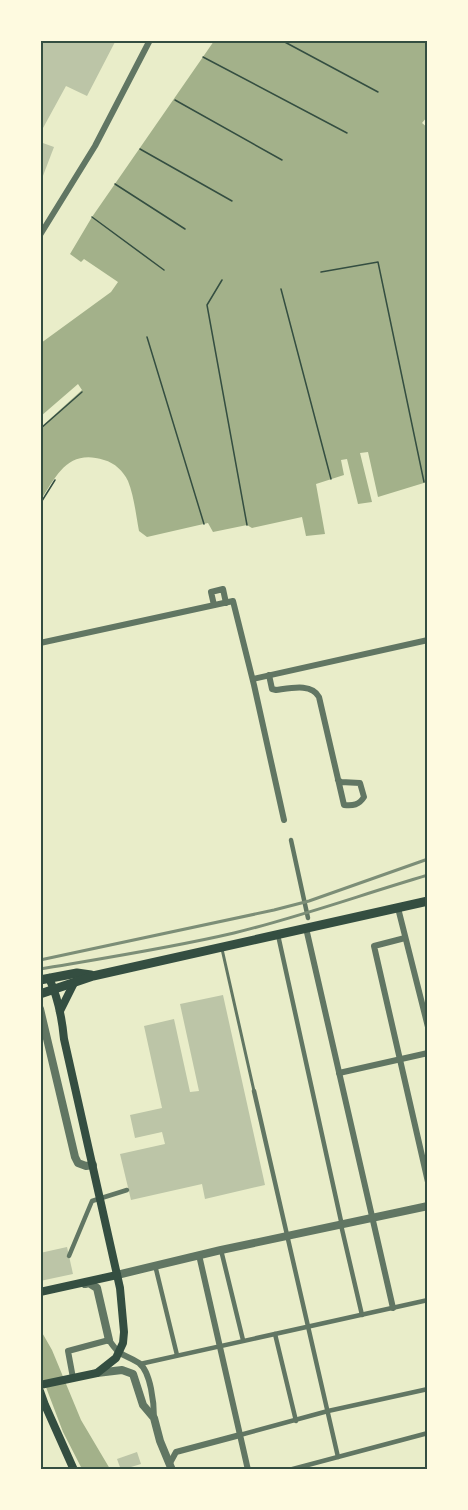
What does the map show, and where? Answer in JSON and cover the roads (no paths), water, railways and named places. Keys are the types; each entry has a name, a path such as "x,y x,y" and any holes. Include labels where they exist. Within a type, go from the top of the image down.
{"main road":[{"path":"45,979 93,976 428,901"},
{"path":"40,994 54,989 71,978"},
{"path":"60,1011 71,978"},
{"path":"41,1385 97,1373 112,1362 123,1343 124,1321 117,1275 67,1056 60,1011 54,989 45,979"},
{"path":"43,1292 117,1275"},
{"path":"40,1391 74,1470"}],"street":[{"path":"40,235 95,146 150,40"},
{"path":"214,605 211,592 223,589 226,603"},
{"path":"40,643 232,601 253,679 284,820"},
{"path":"253,679 428,640"},
{"path":"269,675 272,689 311,688 316,691 344,805 351,806 360,803 364,797 360,783 338,780"},
{"path":"291,840 308,918"},
{"path":"398,908 428,1027"},
{"path":"306,928 393,1308"},
{"path":"278,935 362,1315"},
{"path":"405,939 374,946 428,1182"},
{"path":"40,1009 75,1157 78,1163 86,1166 93,1165"},
{"path":"339,1073 428,1053"},
{"path":"254,1091 338,1457"},
{"path":"69,1256 92,1201 127,1190"},
{"path":"117,1275 221,1250 428,1206"},
{"path":"221,1250 243,1340"},
{"path":"199,1255 248,1470"},
{"path":"155,1265 177,1355"},
{"path":"43,1292 89,1284 95,1286 99,1292 109,1340 118,1354 140,1364 145,1370 154,1402 154,1418 160,1441 171,1466"},
{"path":"140,1364 428,1300"},
{"path":"275,1334 296,1421"},
{"path":"70,1379 68,1354 70,1349 109,1340"},
{"path":"97,1373 122,1370 133,1374 143,1405 154,1418"},
{"path":"176,1452 328,1412 428,1389"},
{"path":"289,1470 428,1434"},
{"path":"160,1441 176,1452"},
{"path":"171,1466 176,1452"}],"lane":[{"path":"222,947 254,1091"}],"railway":[{"path":"40,960 309,901 428,859"},
{"path":"40,969 162,948 259,927 428,875"}]}
